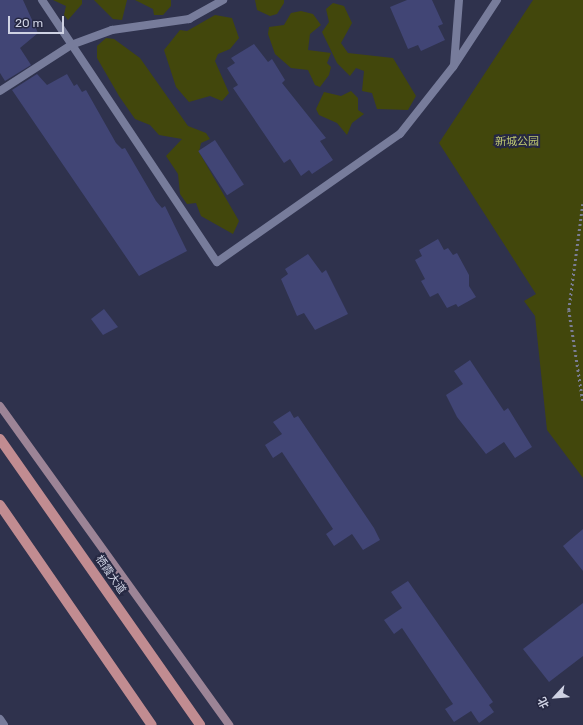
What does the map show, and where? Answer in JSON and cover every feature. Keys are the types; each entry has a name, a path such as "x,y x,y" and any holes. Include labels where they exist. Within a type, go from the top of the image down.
{"main road":[{"name":"栖霞大道","path":"0,438 200,725"},
{"path":"0,505 152,725"}],"street":[{"path":"42,0 217,262 400,134 453,67 497,0"},
{"path":"0,91 72,45 112,30 189,19 223,0"},
{"path":"453,67 459,0"},
{"path":"0,406 229,725"},
{"path":"0,719 4,725"}],"path":[{"path":"583,204 569,310 583,401"}],"green space":[{"path":"53,0 82,0 82,4 68,20 64,15 66,6"},
{"path":"94,0 127,0 122,20 113,19"},
{"path":"135,0 171,0 171,6 163,15 154,15 153,9"},
{"path":"255,0 284,0 284,3 277,14 270,16 257,10"},
{"name":"新城公园","path":"533,0 583,0 583,478 547,430 535,316 524,301 536,294 439,143"},
{"path":"333,3 344,6 352,23 341,43 348,53 393,58 416,96 408,110 377,109 372,93 362,91 364,71 356,68 350,76 337,63 322,32 329,22 326,9"},
{"path":"301,11 313,14 321,25 310,34 308,50 331,53 327,63 331,67 329,75 320,87 315,85 308,70 291,68 275,54 268,34 269,27 284,25 291,13"},
{"path":"215,15 232,18 239,38 230,49 218,54 215,61 229,93 222,101 210,96 189,102 176,87 164,50 180,30 187,31"},
{"path":"106,38 114,39 140,58 188,126 206,133 210,139 201,143 199,152 239,221 233,234 201,216 196,203 187,204 180,194 178,174 166,156 182,139 159,135 150,125 135,119 119,96 97,58 97,46"},
{"path":"351,91 358,98 358,110 364,114 352,123 347,135 337,123 319,115 316,109 324,92 341,96"}],"building":[{"path":"0,0 23,0 38,33 20,48 31,65 5,81 0,73"},
{"path":"407,0 432,0 443,24 438,26 445,40 421,51 418,45 408,49 390,7"},
{"path":"254,44 268,62 272,59 285,80 282,83 326,138 320,141 333,160 312,174 309,170 301,176 290,159 284,163 233,88 238,85 227,68 235,63 231,58"},
{"path":"37,74 47,85 67,74 74,86 77,84 82,92 86,90 116,143 122,149 125,148 156,201 162,208 165,206 187,251 139,276 12,90"},
{"path":"215,140 244,184 227,195 198,151"},
{"path":"438,239 444,250 448,248 453,255 457,253 469,275 469,286 476,297 458,307 456,304 447,308 438,293 430,297 421,281 425,279 415,260 422,256 419,250"},
{"path":"308,254 322,273 326,270 348,314 315,330 304,313 297,316 281,279 288,274 285,269"},
{"path":"104,309 118,327 103,335 91,319"},
{"path":"470,360 504,411 508,408 532,447 515,458 504,442 486,454 457,417 446,395 463,384 454,371"},
{"path":"290,411 294,418 298,416 374,528 380,540 363,550 352,534 334,546 326,534 333,529 282,452 273,458 265,445 282,434 273,422"},
{"path":"583,529 583,571 563,546"},
{"path":"408,581 493,702 489,705 494,712 479,723 471,711 454,722 445,709 453,704 402,628 394,634 384,620 402,608 391,592"},
{"path":"583,603 583,656 549,682 523,649"}]}
